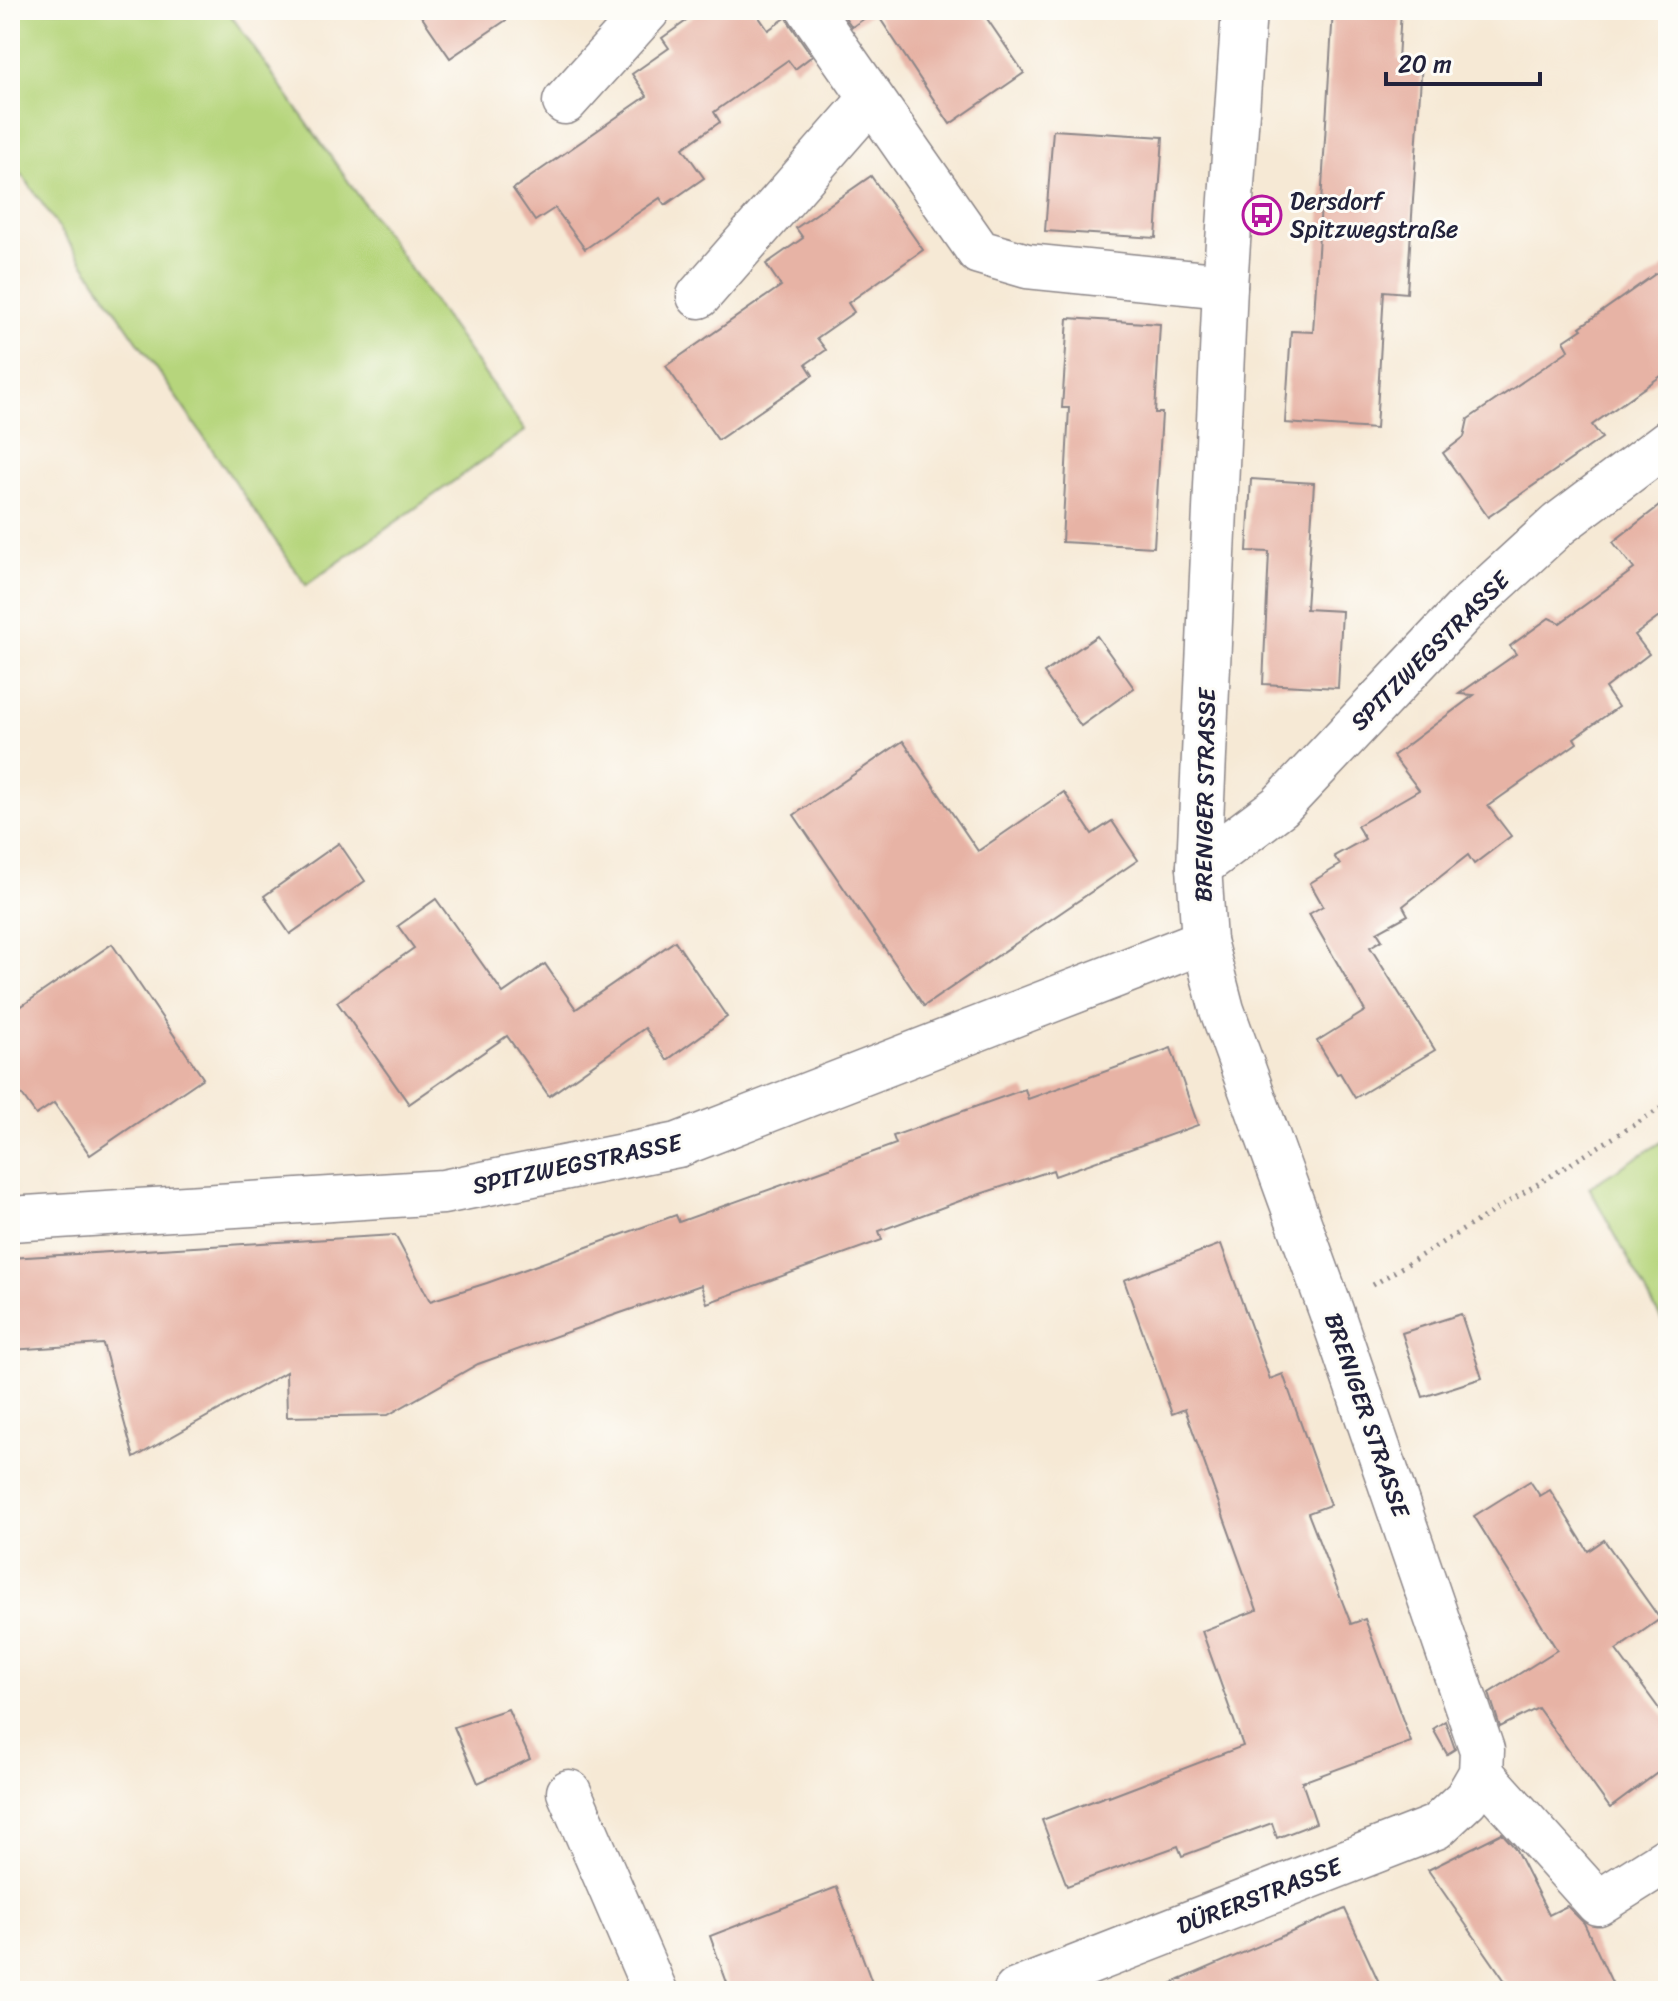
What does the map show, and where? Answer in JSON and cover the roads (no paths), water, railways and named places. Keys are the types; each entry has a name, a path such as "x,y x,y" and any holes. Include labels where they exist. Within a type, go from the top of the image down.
{"street":[{"path":"565,102 648,10"},
{"path":"810,10 979,252 1027,266 1225,286"},
{"name":"BRENIGER STRASSE","path":"1244,10 1225,286 1199,867 1204,941 1222,1010 1331,1311 1482,1750 1481,1773"},
{"path":"699,296 871,99"},
{"name":"SPITZWEGSTRASSE","path":"1199,867 1280,806 1464,611 1559,524 1668,442"},
{"name":"SPITZWEGSTRASSE","path":"10,1219 443,1192 678,1145 1204,941"},
{"path":"1481,1773 1598,1903 1668,1859"},
{"name":"DÜRERSTRASSE","path":"1016,1991 1436,1827 1466,1799 1481,1773"},
{"path":"569,1792 655,1991"}],"place":[{"name":"Dersdorf Spitzwegstraße","path":"1262,215"}]}
